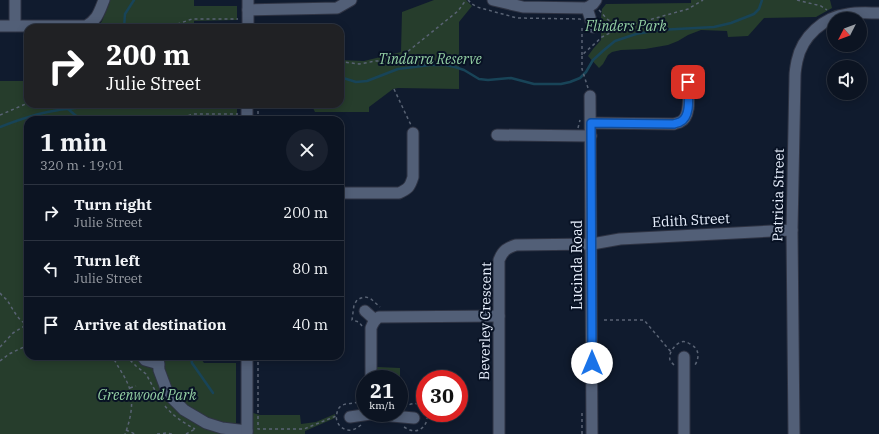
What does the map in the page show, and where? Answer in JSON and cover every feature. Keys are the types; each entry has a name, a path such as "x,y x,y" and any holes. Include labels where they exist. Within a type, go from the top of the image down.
{"street":[{"path":"15,0 15,25"},
{"path":"90,24 97,16 104,0"},
{"path":"248,24 248,5 337,8 351,0"},
{"path":"493,0 523,6 592,4 593,27"},
{"name":"Patricia Street","path":"867,12 879,12"},
{"name":"Patricia Street","path":"794,434 792,230 795,76 797,60 801,49 818,27 827,21"},
{"path":"0,26 24,25"},
{"path":"591,123 674,124 681,122 688,115 688,82"},
{"name":"Lucinda Road","path":"589,92 591,123 592,434"},
{"path":"344,192 399,193 407,190 413,177 413,133"},
{"path":"496,135 591,136"},
{"name":"Edith Street","path":"592,244 620,239 792,230"},
{"name":"Beverley Crescent","path":"499,434 499,260 502,253 508,247 516,245 592,244"},
{"path":"365,311 375,320"},
{"path":"368,370 371,328 372,324 379,317 499,316"},
{"path":"684,357 684,434"},
{"path":"145,360 159,360 159,370 168,394 184,410 206,423 217,427 247,433 247,360"},
{"path":"350,417 356,416"},
{"path":"408,417 414,418"}],"path":[{"path":"344,62 359,64 376,61 396,61 458,12 466,0"},
{"path":"582,55 602,37 620,28 688,9 703,0"},
{"path":"797,0 821,6 828,12"},
{"path":"592,4 607,19 620,28"},
{"path":"178,24 192,19 238,19"},
{"path":"580,19 582,23 582,69 589,92"},
{"path":"394,89 409,120 413,133"},
{"path":"0,115 24,105"},
{"path":"188,116 193,114 239,114 242,108"},
{"path":"0,293 7,300 18,318 24,323"},
{"path":"363,328 359,322 352,320 354,305 357,300 365,297 370,298 380,307 385,308"},
{"path":"604,320 644,320 671,352"},
{"path":"0,347 13,333 24,327"},
{"path":"0,361 9,354 24,347"},
{"path":"115,360 130,388 131,395 131,413 125,434"},
{"path":"258,360 258,429 304,430 336,416"},
{"path":"130,388 136,386"},
{"path":"356,403 343,405 338,410 336,416 337,422 345,430 355,430 364,424"},
{"path":"400,425 410,431 418,430 426,422"},
{"path":"126,430 135,434"},
{"path":"157,434 172,434"}],"green space":[{"path":"110,0 194,0 194,6 237,6 237,20 194,21 194,24 100,24"},
{"name":"Tindarra Reserve","path":"434,0 466,0 472,6 459,22 459,89 398,88 393,89 369,107 369,112 315,112 313,108 344,108 344,60 364,61 401,52 402,12"},
{"name":"Flinders Park","path":"691,0 830,0 832,8 816,17 764,18 748,36 728,37 727,31 701,30 668,45 612,52 608,55 599,68 588,56 601,40 602,9 606,4 691,3"},
{"name":"Greenwood Park","path":"0,81 24,81 24,108 237,108 237,116 24,116 24,360 202,360 204,363 236,363 236,434 0,434"},
{"path":"377,367 400,368 400,370 377,370"},
{"path":"253,413 260,415 300,415 301,424 316,422 335,414 335,418 305,431 305,434 253,434"}],"waterway":[{"path":"124,24 125,14 134,0"},
{"path":"344,78 356,82 367,81 398,69 430,65 446,65 464,70 479,79 488,80 511,78 534,84 561,84 580,78 586,72 593,60 615,41 636,34 659,30 714,27 731,23 754,14 759,9 762,0"},
{"path":"33,116 58,110 75,108"},
{"path":"68,109 76,116"},
{"path":"0,127 24,119"},
{"path":"192,360 192,363 213,393"}],"route":[{"path":"592,363 591,123 674,124 681,122 688,115 688,82"}]}
